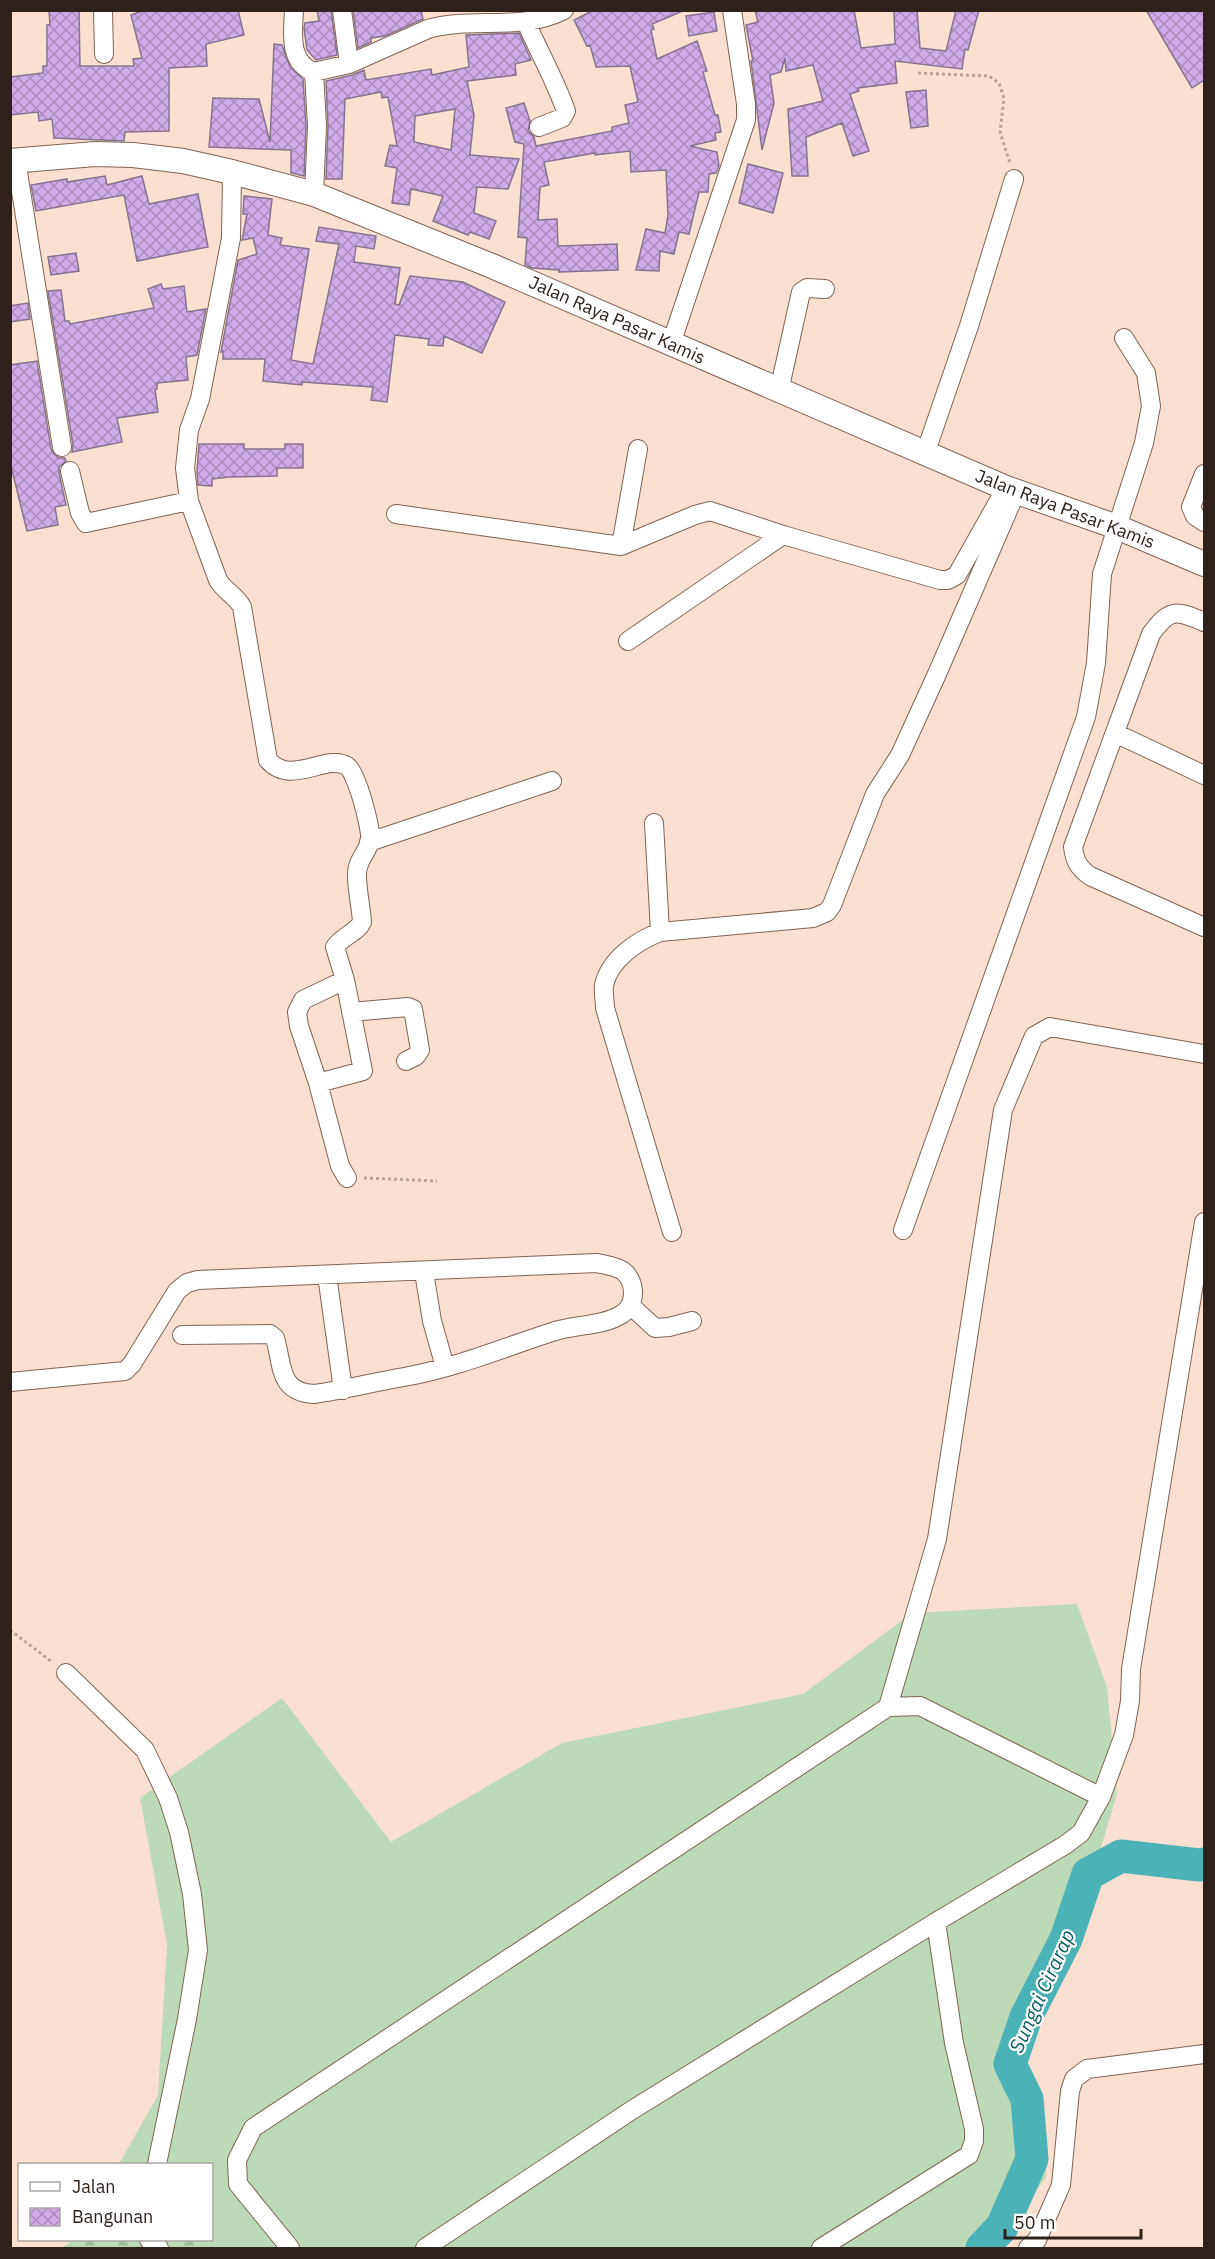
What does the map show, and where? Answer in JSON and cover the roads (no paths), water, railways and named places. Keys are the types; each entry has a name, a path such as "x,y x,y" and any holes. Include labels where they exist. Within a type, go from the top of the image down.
{"main road":[{"name":"Jalan Raya Pasar Kamis","path":"13,161 95,154 133,155 183,161 314,194 492,266 779,392 1011,490 1118,527 1204,564"}],"street":[{"path":"104,10 104,54"},
{"path":"294,10 293,45 304,67 314,72 350,64 428,29 478,16 526,22 540,21 564,10"},
{"path":"342,10 350,64"},
{"path":"671,344 746,120 746,104 732,10"},
{"path":"526,22 556,84 566,111 562,118 539,127"},
{"path":"314,72 317,126 314,194"},
{"path":"13,161 62,447"},
{"path":"232,172 231,238 200,399 189,430 185,468 189,501 218,580 240,601 242,607 268,760 282,771 339,764 347,766 359,784 369,842 356,873 362,922 335,947 345,980 363,1071 318,1083"},
{"path":"925,454 969,326 1014,179"},
{"path":"779,392 801,291 807,288 825,289"},
{"path":"903,1230 1086,717 1096,663 1102,574 1144,443 1151,406 1146,373 1124,338"},
{"path":"621,546 638,449"},
{"path":"70,471 80,513 86,523 189,501"},
{"path":"1204,474 1191,507 1195,516 1204,522"},
{"path":"396,514 621,546 710,511 783,535 940,580 948,580 957,575 1011,490"},
{"path":"672,1232 605,1008 604,988 608,973 620,957 639,942 660,932 813,918 827,912 832,905 875,794 900,755 937,674 1011,490"},
{"path":"628,641 783,535"},
{"path":"1204,622 1175,613 1164,616 1151,634 1073,848 1079,868 1090,876 1204,927"},
{"path":"1115,733 1204,775"},
{"path":"369,842 552,781"},
{"path":"654,823 660,932"},
{"path":"345,980 303,1000 298,1007 299,1026 318,1083 340,1166 347,1178"},
{"path":"351,1012 408,1007 413,1009 420,1050 416,1056 406,1061"},
{"path":"888,1707 937,1539 1003,1110 1034,1036 1050,1027 1204,1054"},
{"path":"425,2248 632,2110 1065,1845 1081,1833 1101,1797 1124,1735 1130,1701 1131,1669 1204,1222"},
{"path":"10,1382 125,1371 132,1364 177,1290 190,1281 597,1263 624,1271 629,1278 633,1292 630,1305 623,1314 609,1319 554,1331 445,1367 343,1390 314,1394 293,1389 285,1379 279,1363 275,1338 270,1334 182,1335"},
{"path":"424,1272 432,1321 445,1367"},
{"path":"327,1275 343,1390"},
{"path":"630,1305 655,1328 692,1321"},
{"path":"66,1673 145,1750 172,1809 192,1894 198,1950 187,2019 157,2163"},
{"path":"290,2248 238,2184 237,2160 254,2128 888,1707 920,1706 1101,1797"},
{"path":"821,2248 969,2154 974,2141 974,2129 954,2043 936,1922"},
{"path":"1035,2246 1061,2186 1070,2091 1074,2079 1088,2069 1204,2054"}],"waterway":[{"name":"Sungai Cirarap","path":"982,2248 1002,2227 1032,2159 1027,2099 1010,2064 1026,2017 1066,1939 1088,1874 1121,1856 1204,1864"}]}
